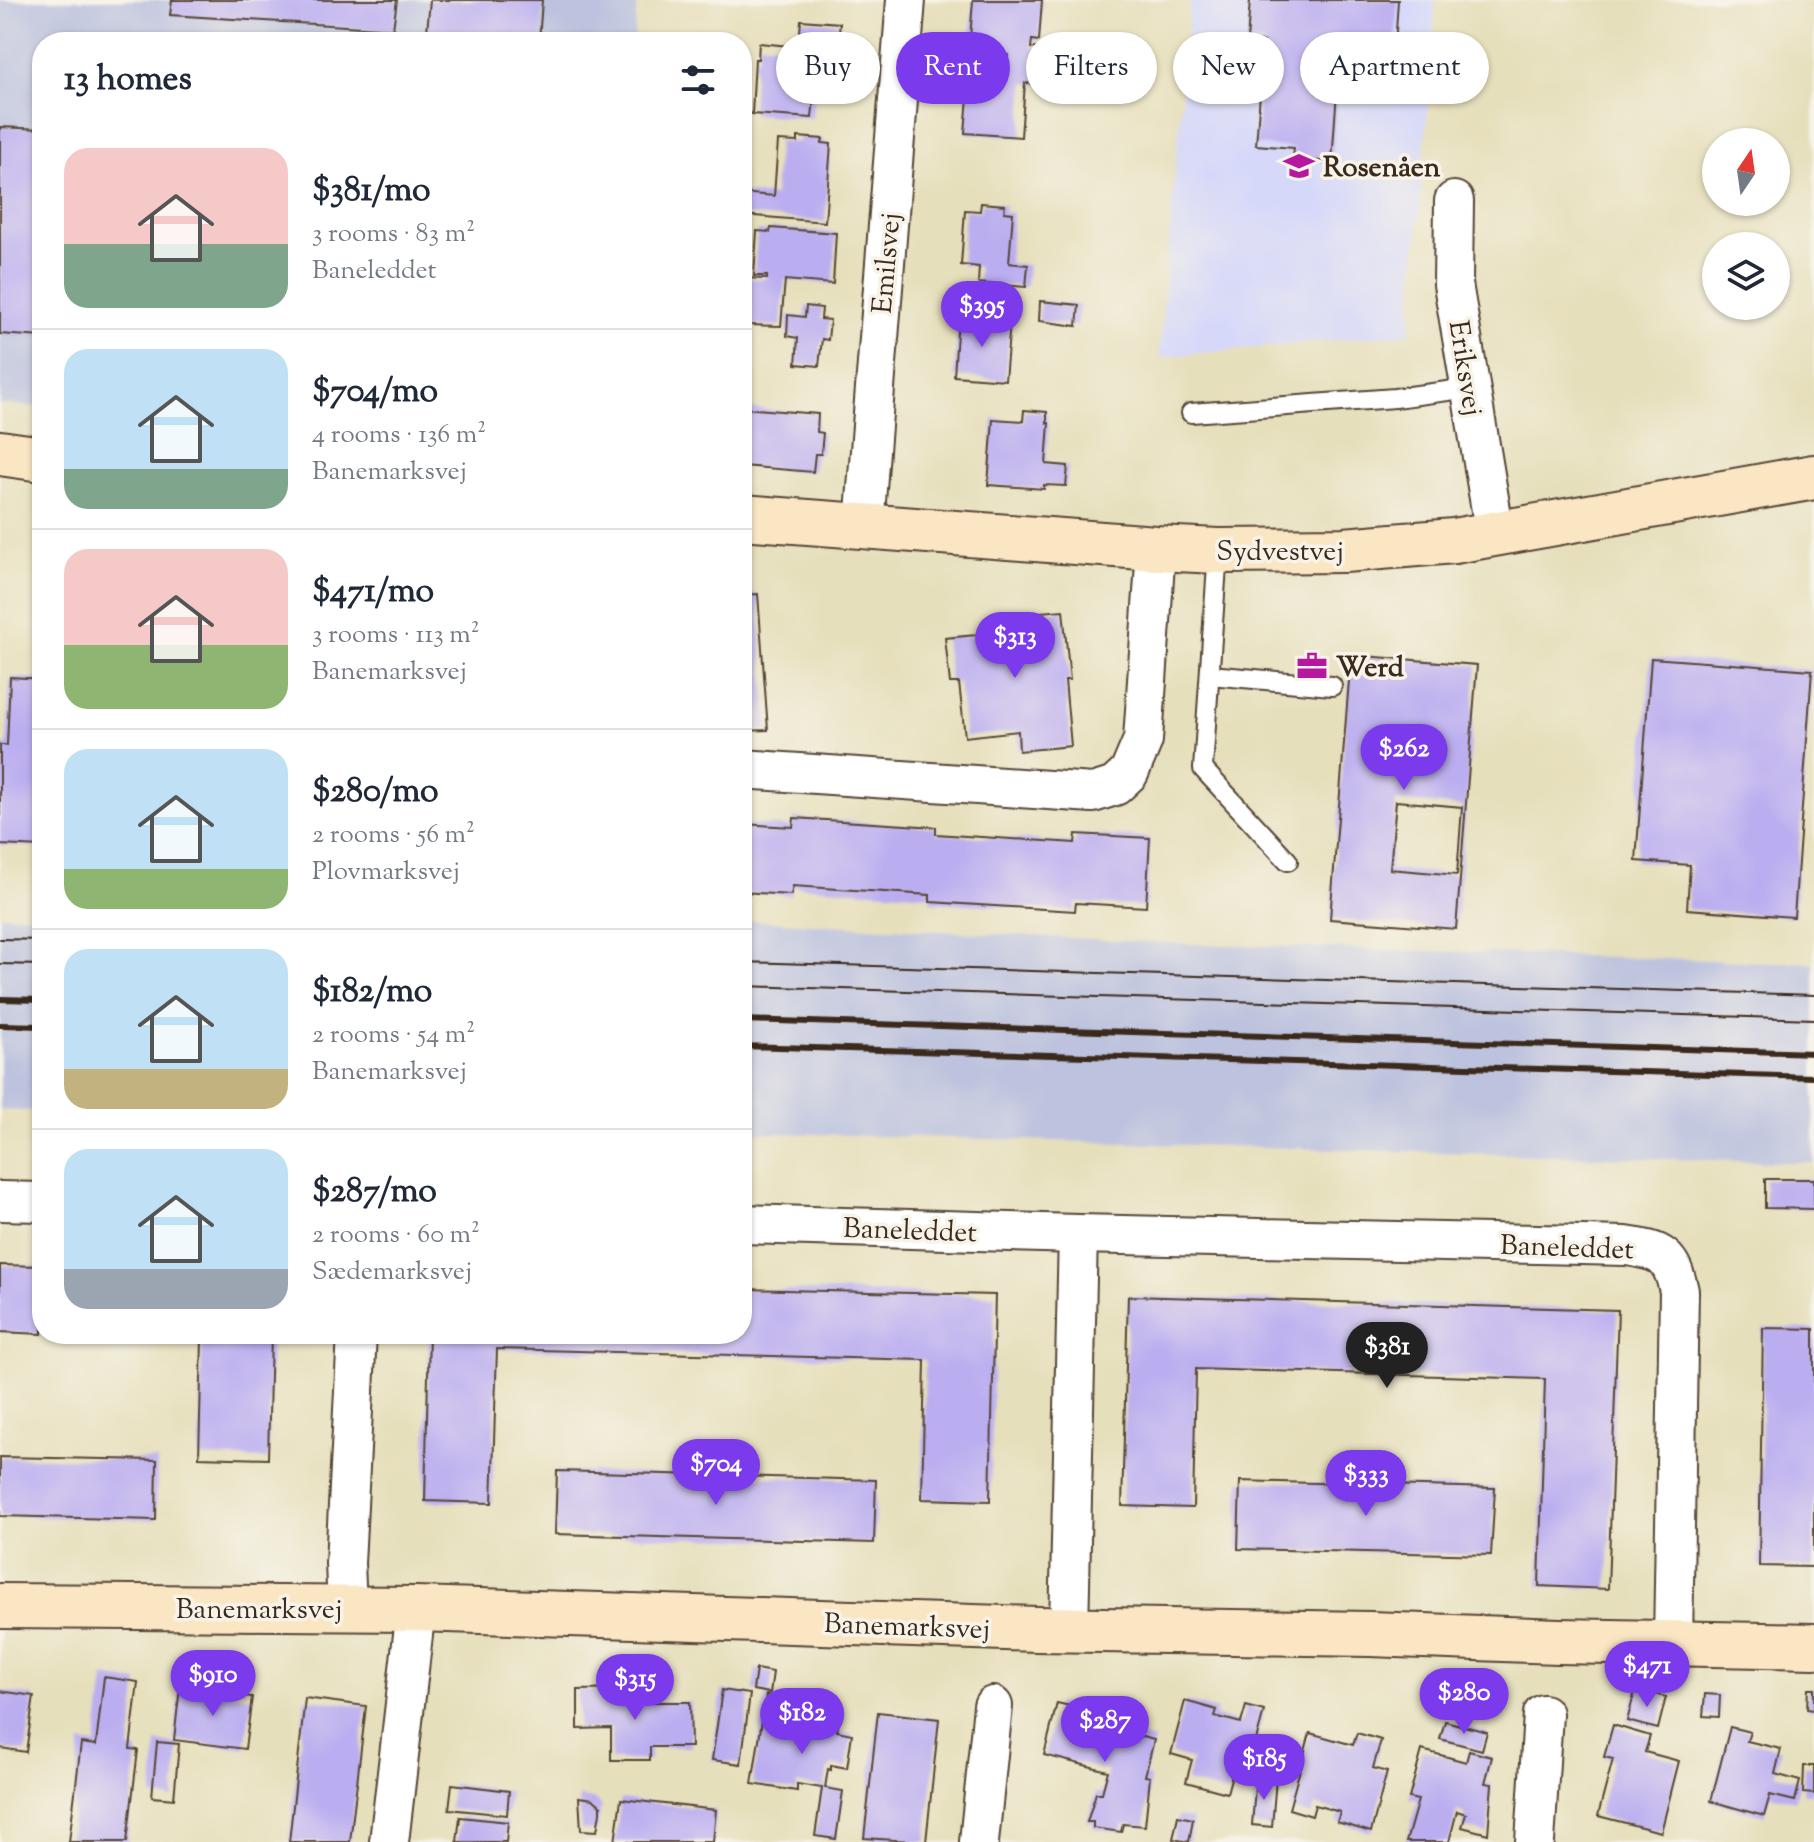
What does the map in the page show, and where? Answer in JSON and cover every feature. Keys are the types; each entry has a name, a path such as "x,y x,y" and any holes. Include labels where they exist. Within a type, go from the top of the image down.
{"street":[{"name":"Emilsvej","path":"864,526 906,0"},
{"name":"Eriksvej","path":"1454,201 1453,284 1495,534"},
{"path":"0,453 32,458"},
{"name":"Sydvestvej","path":"752,518 1156,548 1344,550 1454,541 1814,477"},
{"path":"752,770 1093,793 1115,786 1129,773 1143,740 1156,548"},
{"path":"0,1201 32,1202"},
{"name":"Baneleddet","path":"752,1224 1626,1246 1648,1249 1666,1257 1675,1273 1679,1291 1673,1643"},
{"path":"1069,1629 1078,1234"},
{"path":"347,1608 345,1563 356,1344"},
{"name":"Banemarksvej","path":"0,1606 416,1609 1069,1629 1814,1646"},
{"path":"389,1842 416,1609"},
{"path":"979,1842 993,1706"},
{"path":"1535,1842 1543,1714"}],"lane":[{"path":"1191,413 1395,398 1470,388"},
{"path":"1218,551 1203,769 1288,861"},
{"path":"1210,675 1332,686"}],"shaded area":[{"path":"0,0 637,0 635,32 32,32 32,406 0,404"},
{"name":"Rosenåen","path":"1190,0 1436,0 1434,32 1300,32 1300,104 1428,104 1410,333 1159,357 1181,104 1284,104 1284,32 1187,32"},
{"path":"0,915 32,916 32,1111 0,1110"},
{"path":"752,921 1160,943 1814,963 1814,1163 752,1132"}],"building":[{"path":"172,0 397,0 393,29 170,15"},
{"path":"430,0 542,0 540,32 427,32"},
{"path":"973,0 1042,0 1040,32 1026,32 1026,83 1021,137 965,133 967,104 1010,104 1010,32 971,32"},
{"path":"1250,0 1398,0 1396,32 1300,32 1300,104 1336,104 1332,162 1293,159 1294,148 1256,145 1259,104 1284,104 1284,32 1248,32"},
{"path":"801,20 840,23 839,32 800,32"},
{"path":"759,43 776,45 776,104 813,104 812,118 752,114 755,59 758,59"},
{"path":"0,127 32,129 32,336 0,334"},
{"path":"798,137 823,139 822,143 831,144 825,222 752,216 752,194 774,196 778,141 798,142"},
{"path":"981,203 1005,205 1004,212 1013,213 1009,263 1028,265 1026,287 978,283 979,267 961,265 965,210 980,211"},
{"path":"771,228 836,233 833,284 785,280 781,326 752,325 752,278 767,279 767,276 754,276 757,231 770,232"},
{"path":"1040,301 1079,305 1077,326 1039,321"},
{"path":"806,306 822,308 821,319 830,320 828,340 822,339 819,366 796,364 798,338 787,336 788,315 805,317"},
{"path":"958,318 1010,322 1005,380 954,376"},
{"path":"752,409 818,414 817,432 823,433 821,454 815,454 813,472 752,467"},
{"path":"1024,410 1047,412 1046,464 1068,466 1066,486 1044,485 1044,489 988,485 993,419 1023,421"},
{"path":"752,594 758,594 768,730 752,731"},
{"path":"1063,610 1070,680 1065,680 1071,746 1019,751 1018,731 965,737 959,683 950,683 945,638 1008,632 1006,615"},
{"path":"1351,655 1477,665 1456,929 1330,919","holes":["1396,801 1462,807 1457,875 1390,869"]},
{"path":"1651,658 1812,670 1794,917 1687,909 1690,865 1636,861"},
{"path":"10,677 32,678 32,847 0,845 0,745 7,745"},
{"path":"794,818 936,827 936,834 1075,843 1076,834 1150,838 1146,907 1076,903 1075,911 930,902 930,895 793,886 791,895 752,893 752,825 793,827"},
{"path":"1765,1179 1814,1179 1814,1209 1765,1208"},
{"path":"0,1265 32,1266 32,1334 0,1332"},
{"path":"752,1289 995,1295 990,1501 922,1499 925,1360 497,1349 492,1503 425,1501 429,1344 752,1344"},
{"path":"1128,1296 1618,1310 1608,1589 1539,1586 1545,1379 1196,1369 1193,1508 1122,1506"},
{"path":"1763,1328 1814,1329 1814,1567 1759,1566"},
{"path":"202,1344 271,1344 268,1459 199,1457"},
{"path":"0,1457 157,1460 156,1520 0,1516"},
{"path":"557,1471 876,1480 874,1543 555,1534"},
{"path":"1240,1481 1495,1488 1491,1555 1238,1549"},
{"path":"756,1669 773,1672 770,1693 753,1690"},
{"path":"104,1677 138,1682 130,1749 138,1750 127,1842 69,1842 81,1743 96,1745"},
{"path":"180,1687 252,1697 245,1749 174,1740"},
{"path":"1636,1688 1666,1697 1658,1729 1627,1721"},
{"path":"1808,1688 1814,1688 1814,1710 1807,1709"},
{"path":"631,1689 630,1702 690,1702 691,1747 650,1747 650,1760 611,1760 611,1728 578,1729 578,1690"},
{"path":"722,1690 750,1694 741,1764 712,1760"},
{"path":"0,1691 34,1696 26,1752 0,1748"},
{"path":"1705,1694 1720,1695 1719,1717 1703,1716"},
{"path":"766,1695 789,1699 787,1709 839,1717 837,1731 852,1734 847,1768 831,1765 825,1788 843,1791 836,1839 815,1836 822,1788 797,1784 797,1791 752,1784"},
{"path":"305,1698 366,1706 350,1842 289,1842"},
{"path":"1185,1701 1217,1710 1215,1716 1241,1723 1246,1706 1264,1711 1247,1774 1233,1771 1227,1793 1186,1782 1192,1760 1171,1754"},
{"path":"1057,1703 1092,1711 1090,1719 1135,1730 1134,1735 1154,1740 1145,1776 1150,1777 1145,1826 1123,1824 1121,1832 1093,1828 1093,1822 1087,1822 1096,1793 1102,1793 1108,1771 1044,1755"},
{"path":"878,1712 939,1719 926,1842 864,1838"},
{"path":"1445,1721 1487,1732 1482,1750 1440,1739"},
{"path":"1613,1725 1650,1736 1645,1752 1679,1761 1661,1832 1598,1816 1613,1759 1604,1757"},
{"path":"1730,1727 1750,1732 1747,1741 1781,1749 1775,1774 1800,1781 1795,1801 1770,1795 1764,1816 1711,1801"},
{"path":"1310,1733 1353,1745 1357,1733 1381,1740 1373,1768 1387,1772 1371,1832 1337,1822 1340,1812 1315,1805 1312,1816 1289,1809"},
{"path":"157,1742 179,1744 174,1799 152,1797"},
{"path":"1422,1750 1466,1762 1469,1751 1492,1757 1485,1783 1492,1784 1488,1834 1462,1827 1466,1814 1457,1811 1449,1842 1406,1842 1418,1800 1409,1798"},
{"path":"1804,1766 1814,1766 1814,1794 1803,1793"},
{"path":"1256,1776 1276,1778 1272,1827 1252,1825"},
{"path":"452,1784 509,1791 507,1815 449,1809"},
{"path":"579,1797 593,1799 601,1806 597,1831 581,1830"},
{"path":"621,1799 716,1810 713,1842 615,1842"},
{"path":"1178,1816 1193,1819 1189,1842 1173,1839"},
{"path":"460,1817 508,1822 506,1842 457,1842"}],"tram line":[{"path":"0,939 32,940"},
{"path":"752,962 1814,995"},
{"path":"0,964 32,965"},
{"path":"752,986 1814,1019"}],"railway":[{"path":"0,999 32,1000"},
{"path":"752,1020 1814,1053"},
{"path":"0,1025 32,1026"},
{"path":"752,1046 1814,1077"}],"place":[{"name":"Rosenåen","path":"1299,166"},
{"name":"Werd","path":"1312,666"}]}
